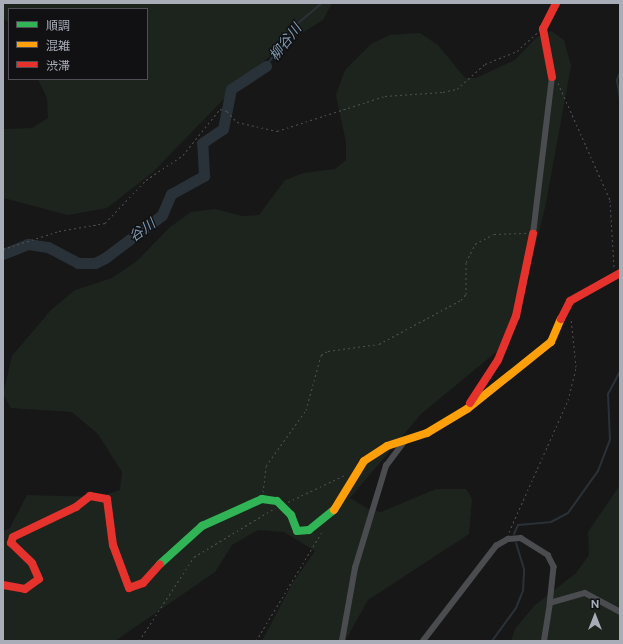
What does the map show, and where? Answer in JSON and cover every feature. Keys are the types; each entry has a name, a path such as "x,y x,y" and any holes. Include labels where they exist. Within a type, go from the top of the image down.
{"street":[{"path":"467,408 498,360 516,316 533,234 552,77 543,29 556,3"},
{"path":"3,584 25,589 39,579 32,563 11,543 12,536 76,507 90,496 106,499 113,545 126,584 134,588 182,540 202,526 262,499 281,505 291,515 297,531 309,530 331,515 358,468 387,446 404,442 427,433 467,408 551,342 570,301 618,275"},
{"path":"342,641 354,568 386,466 404,442"},
{"path":"423,641 496,546 508,539 521,538 548,555 554,568 544,641"},
{"path":"550,603 576,593 585,593 620,612"}],"path":[{"path":"3,249 59,231 105,223 146,180 183,155 220,109 227,111 237,122 277,131 385,96 417,96 450,91 468,82 485,64 517,51 543,29"},
{"path":"552,77 560,85 569,113 610,200 618,275"},
{"path":"262,499 266,466 306,410 321,355 328,351 379,344 461,300 466,294 466,262 475,244 494,234 533,234"},
{"path":"508,539 544,447 566,405 574,376 570,301"},
{"path":"139,641 194,557 281,505 358,468"},
{"path":"256,641 324,528"}],"shaded area":[{"path":"3,3 332,3 323,20 289,41 249,73 153,172 107,208 68,215 3,198 3,129 32,128 48,118 47,98 38,80 148,80 148,8 8,8 8,22 3,18"},
{"path":"551,31 564,40 571,66 545,208 526,282 501,348 421,414 350,498 370,510 381,512 436,489 466,489 472,499 469,534 368,600 345,641 262,641 292,584 315,551 284,532 258,530 232,545 215,572 115,641 3,641 3,531 10,528 27,495 99,497 120,490 122,472 98,434 72,412 11,408 3,394 12,356 51,310 75,290 112,278 137,261 170,227 191,212 215,209 242,216 259,215 285,180 304,173 335,169 346,160 346,142 336,95 345,70 371,44 390,35 420,33 438,45 465,78 476,78 515,60 536,38"},
{"path":"620,485 620,641 511,641 515,629 534,606 576,573 589,555 588,532"}],"waterway":[{"name":"柳谷川","path":"266,66 297,24 322,3"},
{"name":"谷川","path":"3,254 28,244 48,247 78,263 95,263 105,258 162,215 171,194 204,176 202,143 223,129 231,89 266,66"},
{"path":"620,73 617,80 620,100"},
{"path":"514,534 518,525 551,522 568,513 598,471 610,440 608,394 620,371"},
{"path":"492,641 516,608 523,591 524,569 516,543"}],"traffic: fast":[{"path":"160,564 202,526 262,499 277,501 291,515 297,531 309,530 334,510"}],"traffic: slow":[{"path":"334,510 364,461 387,446 427,433 467,409 551,342 561,319"}],"traffic: jam":[{"path":"552,77 543,29 556,3"},
{"path":"470,403 498,360 516,316 533,234"},
{"path":"561,319 570,301 620,273"},
{"path":"3,585 25,589 39,579 32,563 11,543 13,537 76,507 90,496 107,499 113,545 129,588 143,583 160,564"}]}
